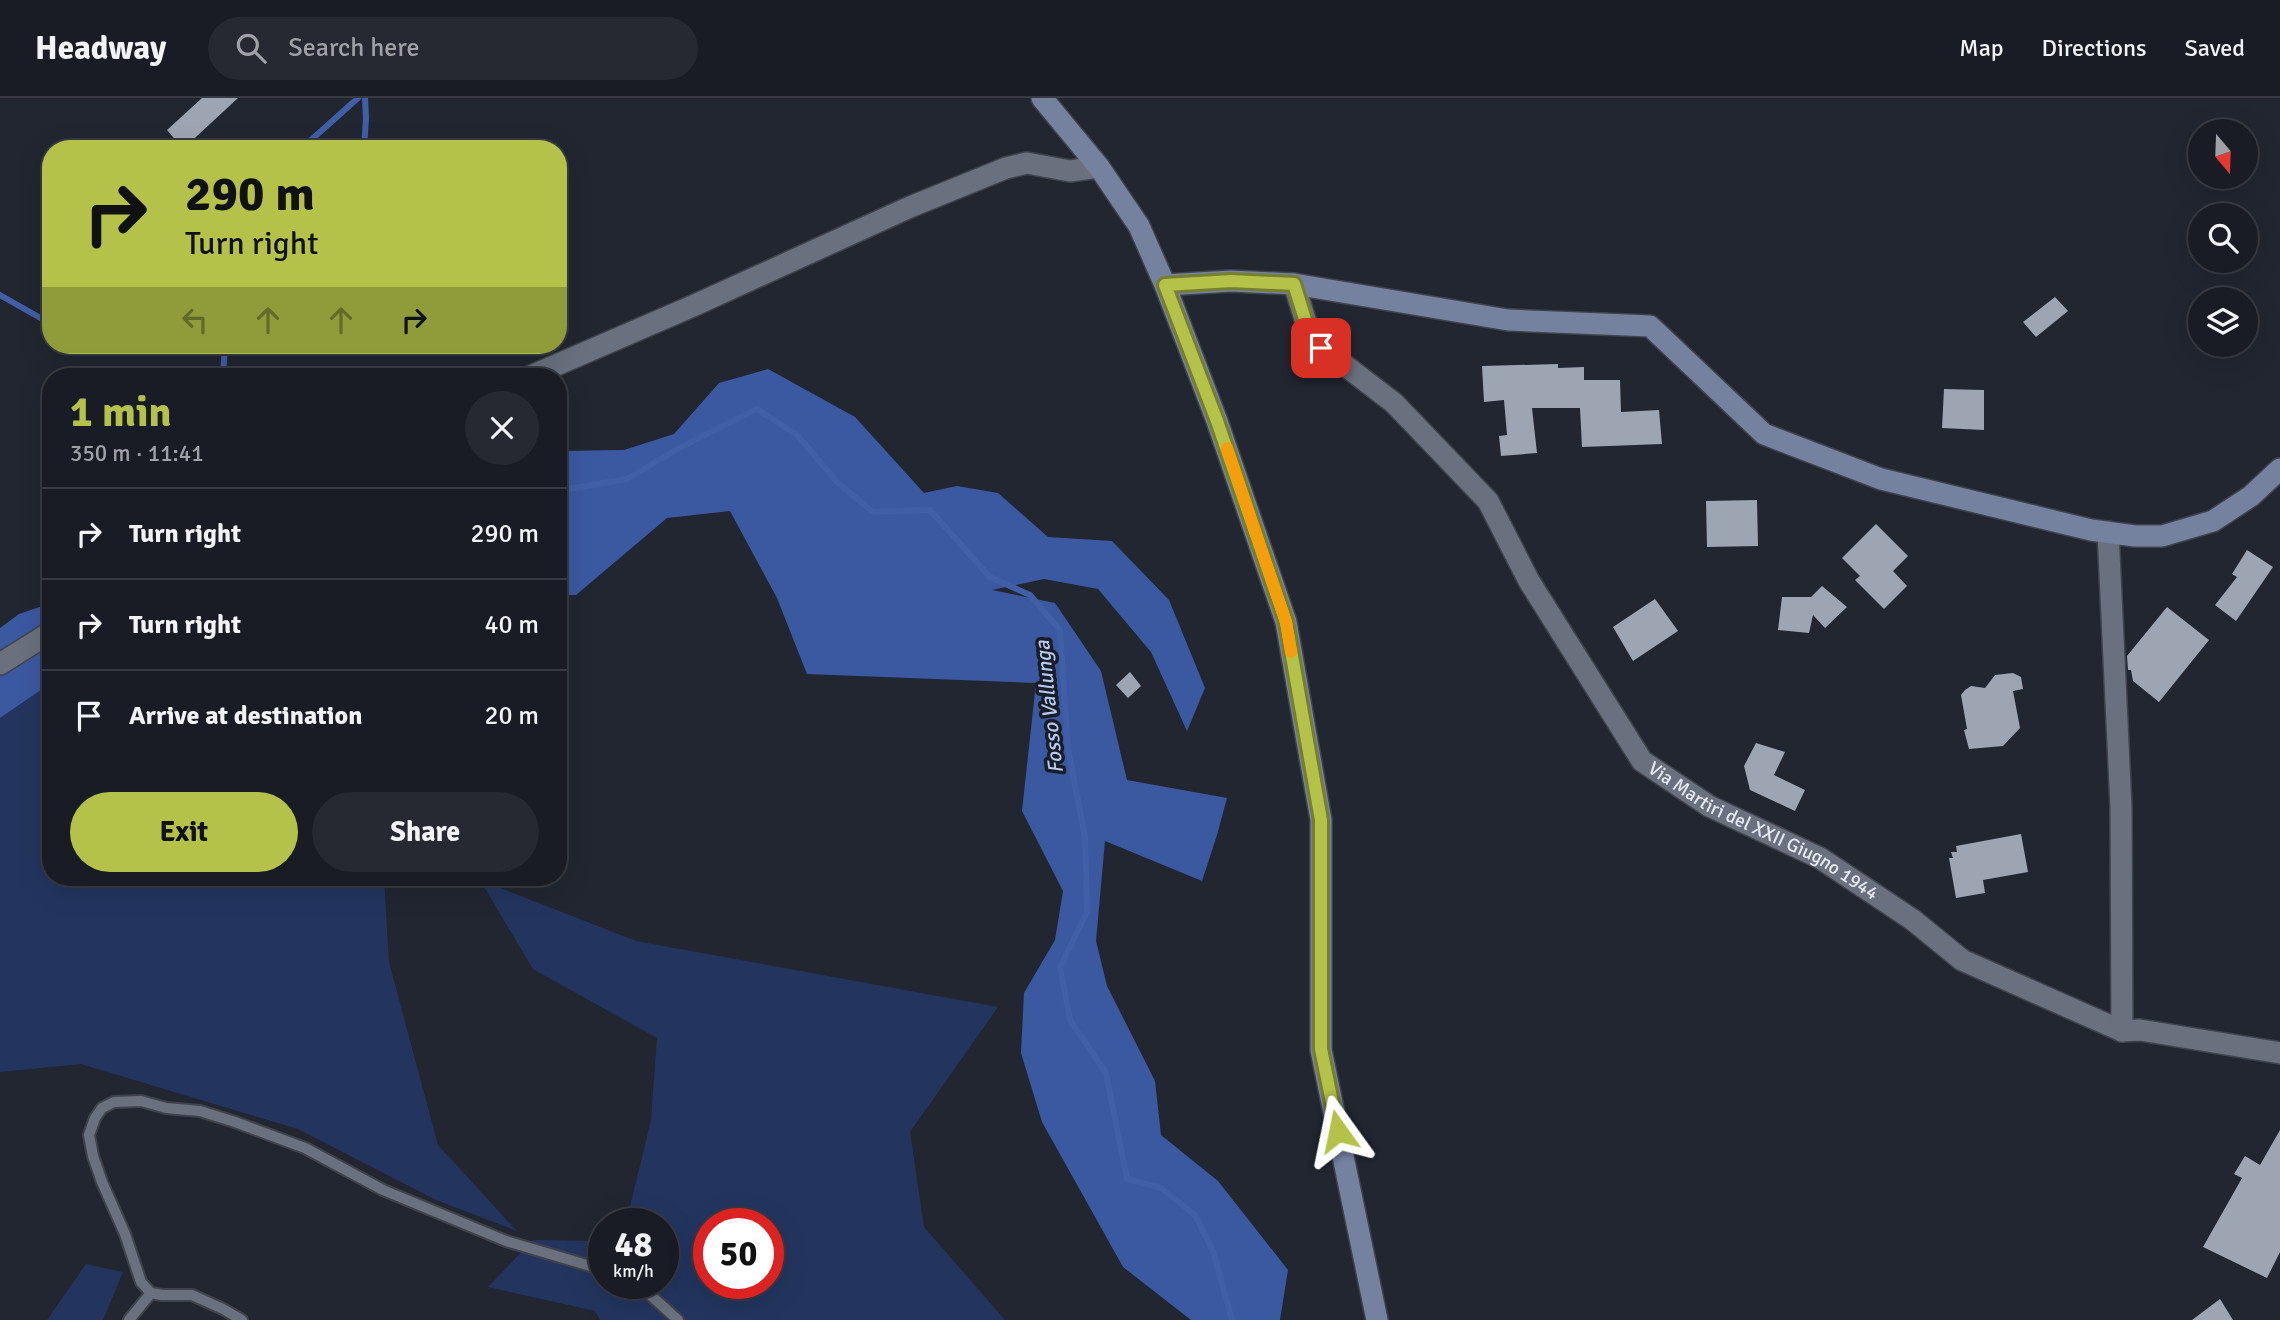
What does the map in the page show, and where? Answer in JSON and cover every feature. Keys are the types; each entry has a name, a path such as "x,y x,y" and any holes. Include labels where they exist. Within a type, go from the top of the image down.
{"main road":[{"path":"1042,98 1098,167 1139,226 1165,285 1217,421 1286,622 1321,820 1321,1049 1377,1320"},
{"path":"1165,285 1231,281 1294,284 1508,320 1650,326 1764,434 1881,479 2108,532 2162,536 2213,521 2251,496 2280,470"}],"street":[{"path":"549,368 994,172 1027,163 1070,171 1098,167"},
{"name":"Via Martiri del XXII Giugno 1944","path":"1294,284 1309,332 1321,348 1394,403 1488,501 1529,581 1642,761 1709,806 1820,858 1913,920 1962,960 2122,1031 2140,1030 2280,1053"},
{"path":"2108,532 2121,807 2122,1031"},
{"path":"0,664 42,638"}],"lane":[{"path":"242,1320 223,1308 192,1295 151,1293 141,1282 125,1234 102,1182 91,1145 89,1135 102,1108 114,1102 141,1101 166,1108 200,1111 235,1122 305,1149 383,1190 506,1241 588,1265"},
{"path":"129,1320 151,1293"},
{"path":"654,1299 677,1320"}],"shaded area":[{"path":"768,369 855,417 924,493 957,486 998,493 1048,537 1112,541 1169,600 1205,688 1187,731 1151,652 1098,589 1044,579 992,590 1055,603 1101,671 1127,780 1227,798 1202,881 1105,841 1096,941 1107,986 1155,1081 1161,1135 1218,1181 1288,1270 1280,1320 1191,1320 1123,1267 1042,1122 1021,1053 1024,993 1055,940 1063,891 1022,811 1036,683 807,674 777,598 730,511 667,518 576,595 567,595 567,451 624,450 674,434 719,383"},
{"path":"42,606 42,689 0,718 0,628 19,614"},
{"path":"42,689 42,886 385,886 389,962 438,1145 517,1231 436,1200 298,1129 81,1064 0,1072 0,718"},
{"path":"484,886 495,886 636,941 998,1007 910,1132 924,1227 1005,1320 600,1320 595,1311 488,1287 533,1240 588,1241 588,1299 679,1299 679,1208 630,1208 651,1120 657,1038 533,969"},
{"path":"86,1264 123,1272 103,1320 47,1320"}],"building":[{"path":"202,98 238,98 193,140 175,140 167,130"},
{"path":"2055,297 2068,311 2036,337 2023,322"},
{"path":"1558,364 1558,368 1584,367 1584,380 1620,380 1621,412 1659,410 1662,444 1582,447 1580,408 1532,408 1537,453 1501,456 1499,436 1507,435 1504,400 1484,402 1482,366"},
{"path":"1944,389 1984,390 1984,430 1942,428"},
{"path":"1757,500 1758,546 1707,547 1706,501"},
{"path":"1876,524 1908,556 1893,571 1907,586 1884,609 1855,580 1860,576 1842,558"},
{"path":"2247,550 2273,567 2236,621 2215,605 2237,577 2232,574"},
{"path":"1822,586 1847,607 1825,628 1813,615 1809,633 1778,630 1782,597 1811,597"},
{"path":"1655,599 1678,631 1633,661 1613,627"},
{"path":"2167,607 2209,640 2159,702 2133,681 2131,670 2128,670 2127,656"},
{"path":"1130,672 1141,686 1128,698 1116,685"},
{"path":"2013,673 2021,677 2023,689 2013,691 2020,728 2003,746 1969,749 1964,730 1967,729 1961,695 1971,686 1985,688 1995,675"},
{"path":"1756,743 1785,752 1774,775 1805,790 1795,811 1750,790 1744,766"},
{"path":"2021,834 2028,872 1983,880 1985,893 1956,898 1949,858 1953,858 1951,852 1957,852 1956,846"},
{"path":"2280,1130 2280,1252 2267,1278 2203,1247 2242,1178 2234,1174 2245,1156 2260,1165"},
{"path":"2220,1299 2233,1320 2192,1320"}],"waterway":[{"path":"311,140 358,98"},
{"name":"Fosso Vallunga","path":"365,98 365,140"},
{"path":"0,295 42,319"},
{"name":"Fosso Vallunga","path":"224,354 224,368"},
{"name":"Fosso Vallunga","path":"567,489 627,479 681,447 757,409 797,435 838,483 873,512 930,510 990,577 1030,595 1060,630 1068,748 1085,837 1087,912 1060,967 1070,1020 1106,1073 1127,1179 1161,1188 1195,1215 1213,1251 1232,1320"}],"slow traffic":[{"path":"1227,448 1286,622 1291,652"}],"route":[{"path":"1321,348 1309,332 1294,284 1231,281 1165,285 1217,421 1286,622 1321,820 1321,1049 1338,1131"}]}
